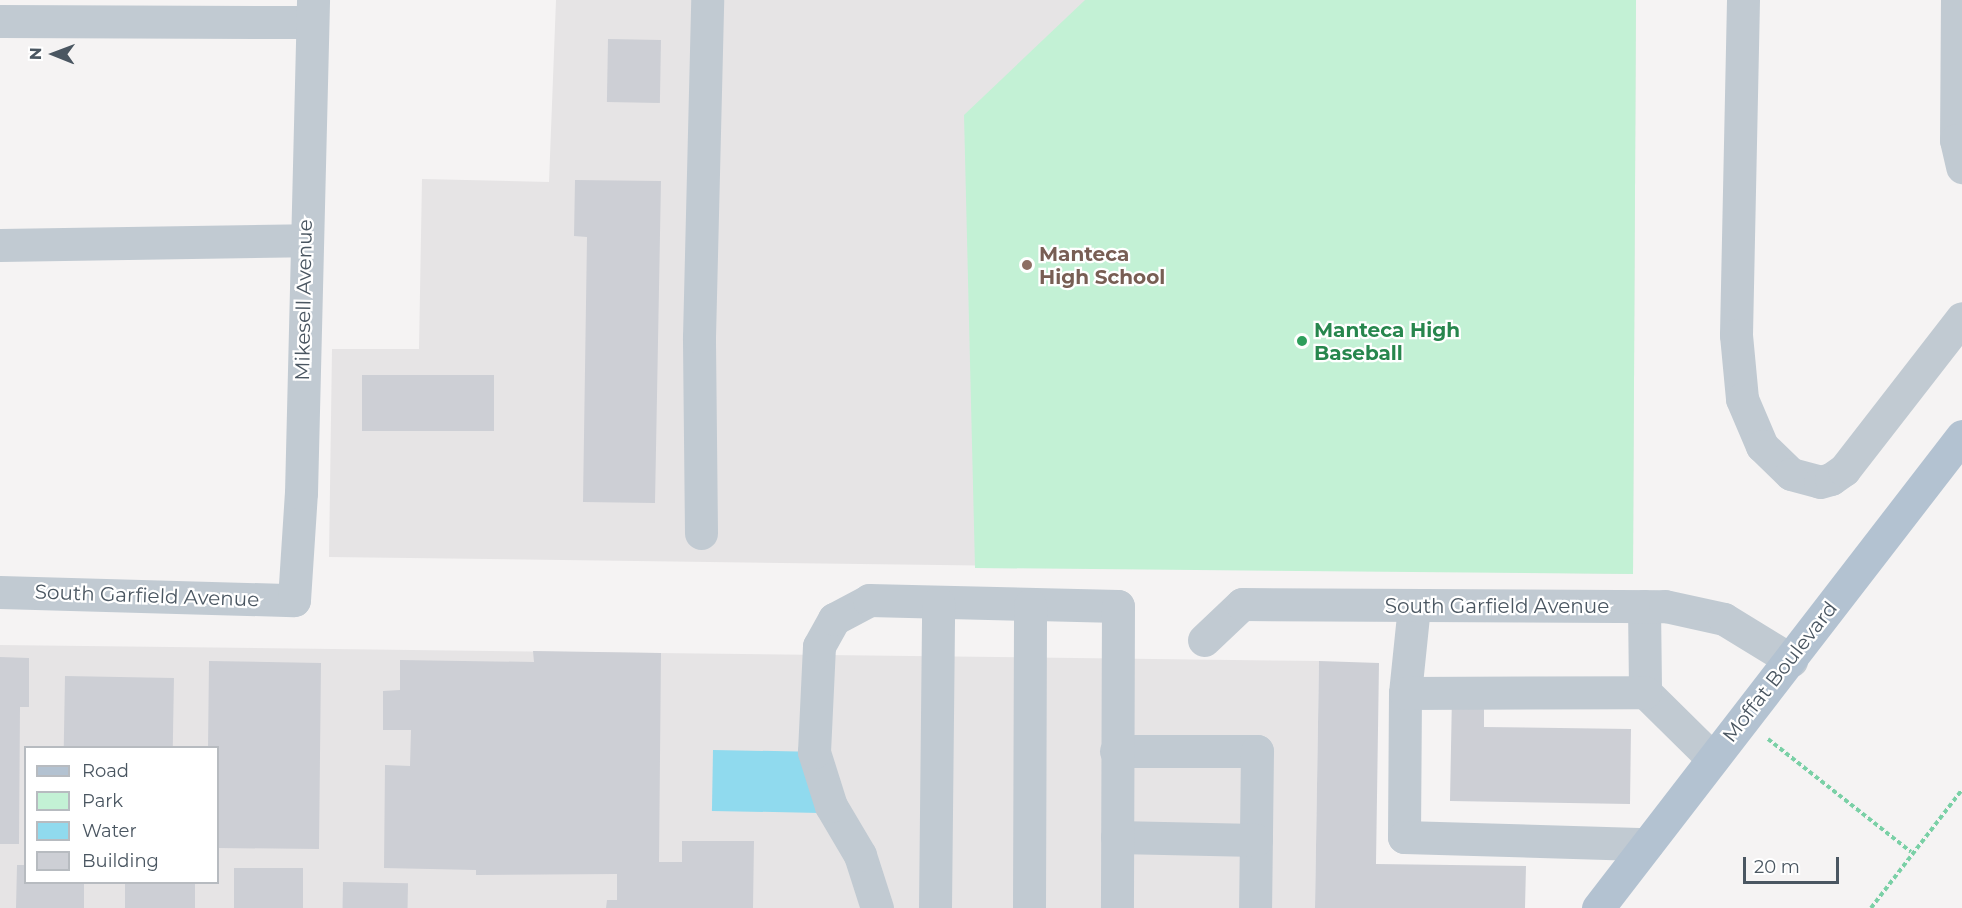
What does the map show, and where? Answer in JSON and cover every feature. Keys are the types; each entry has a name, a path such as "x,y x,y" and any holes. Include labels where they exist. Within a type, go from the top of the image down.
{"main road":[{"name":"Moffat Boulevard","path":"1598,908 1962,436"}],"street":[{"path":"701,533 699,337 707,0"},
{"path":"1743,0 1736,334 1742,399 1762,446 1791,474 1820,482 1831,479 1844,470 1962,318"},
{"path":"1958,0 1956,140 1962,166"},
{"path":"0,21 101,11 312,11"},
{"name":"Mikesell Avenue","path":"294,600 301,493 304,240 312,11"},
{"path":"0,245 304,240"},
{"name":"South Garfield Avenue","path":"0,592 294,600"},
{"path":"877,908 861,855 831,806 814,752 819,646 834,619 869,600 1118,606 1117,908"},
{"path":"935,908 938,603"},
{"name":"South Garfield Avenue","path":"1204,640 1242,604 1644,606 1724,619 1791,660"},
{"path":"1029,908 1030,605"},
{"path":"1414,606 1405,693 1404,837 1647,844"},
{"path":"1644,606 1646,692 1713,759"},
{"path":"1405,693 1646,692"},
{"path":"1116,751 1257,751 1255,908"},
{"path":"1116,837 1256,840"}],"path":[{"path":"1743,720 1911,852"},
{"path":"1871,908 1911,852 1962,789"}],"shaded area":[{"name":"Manteca High School","path":"556,0 1636,0 1633,574 329,557 332,349 419,349 422,179 549,182"},
{"path":"0,645 1319,661 1315,908 0,908"}],"green space":[{"name":"Manteca High Baseball","path":"1085,0 1636,0 1633,574 975,568 964,115"}],"water":[{"path":"713,750 821,752 820,813 712,811"}],"building":[{"path":"608,39 661,40 660,103 607,102"},
{"path":"575,180 661,181 655,503 583,502 587,237 574,236"},
{"path":"362,375 494,375 494,431 362,431"},
{"path":"533,651 661,653 659,862 682,862 682,841 754,841 753,908 606,908 607,900 617,900 617,874 476,875 476,870 384,868 385,765 410,766 411,730 383,730 383,691 400,690 400,660 534,662"},
{"path":"0,657 29,658 29,707 20,707 19,844 0,844"},
{"path":"209,661 321,663 319,849 219,848 219,746 208,746"},
{"path":"1319,661 1379,663 1376,864 1526,866 1525,908 1315,908"},
{"path":"65,676 174,678 173,746 64,746"},
{"path":"1452,694 1484,694 1484,727 1631,729 1630,804 1450,801"},
{"path":"17,865 24,865 24,884 84,884 84,908 16,908"},
{"path":"234,868 303,868 303,908 234,908"},
{"path":"343,882 408,883 408,908 343,908"},
{"path":"125,884 195,884 195,908 125,908"}],"place":[{"name":"Manteca High School","path":"1027,265"},
{"name":"Manteca High Baseball","path":"1302,341"}]}
